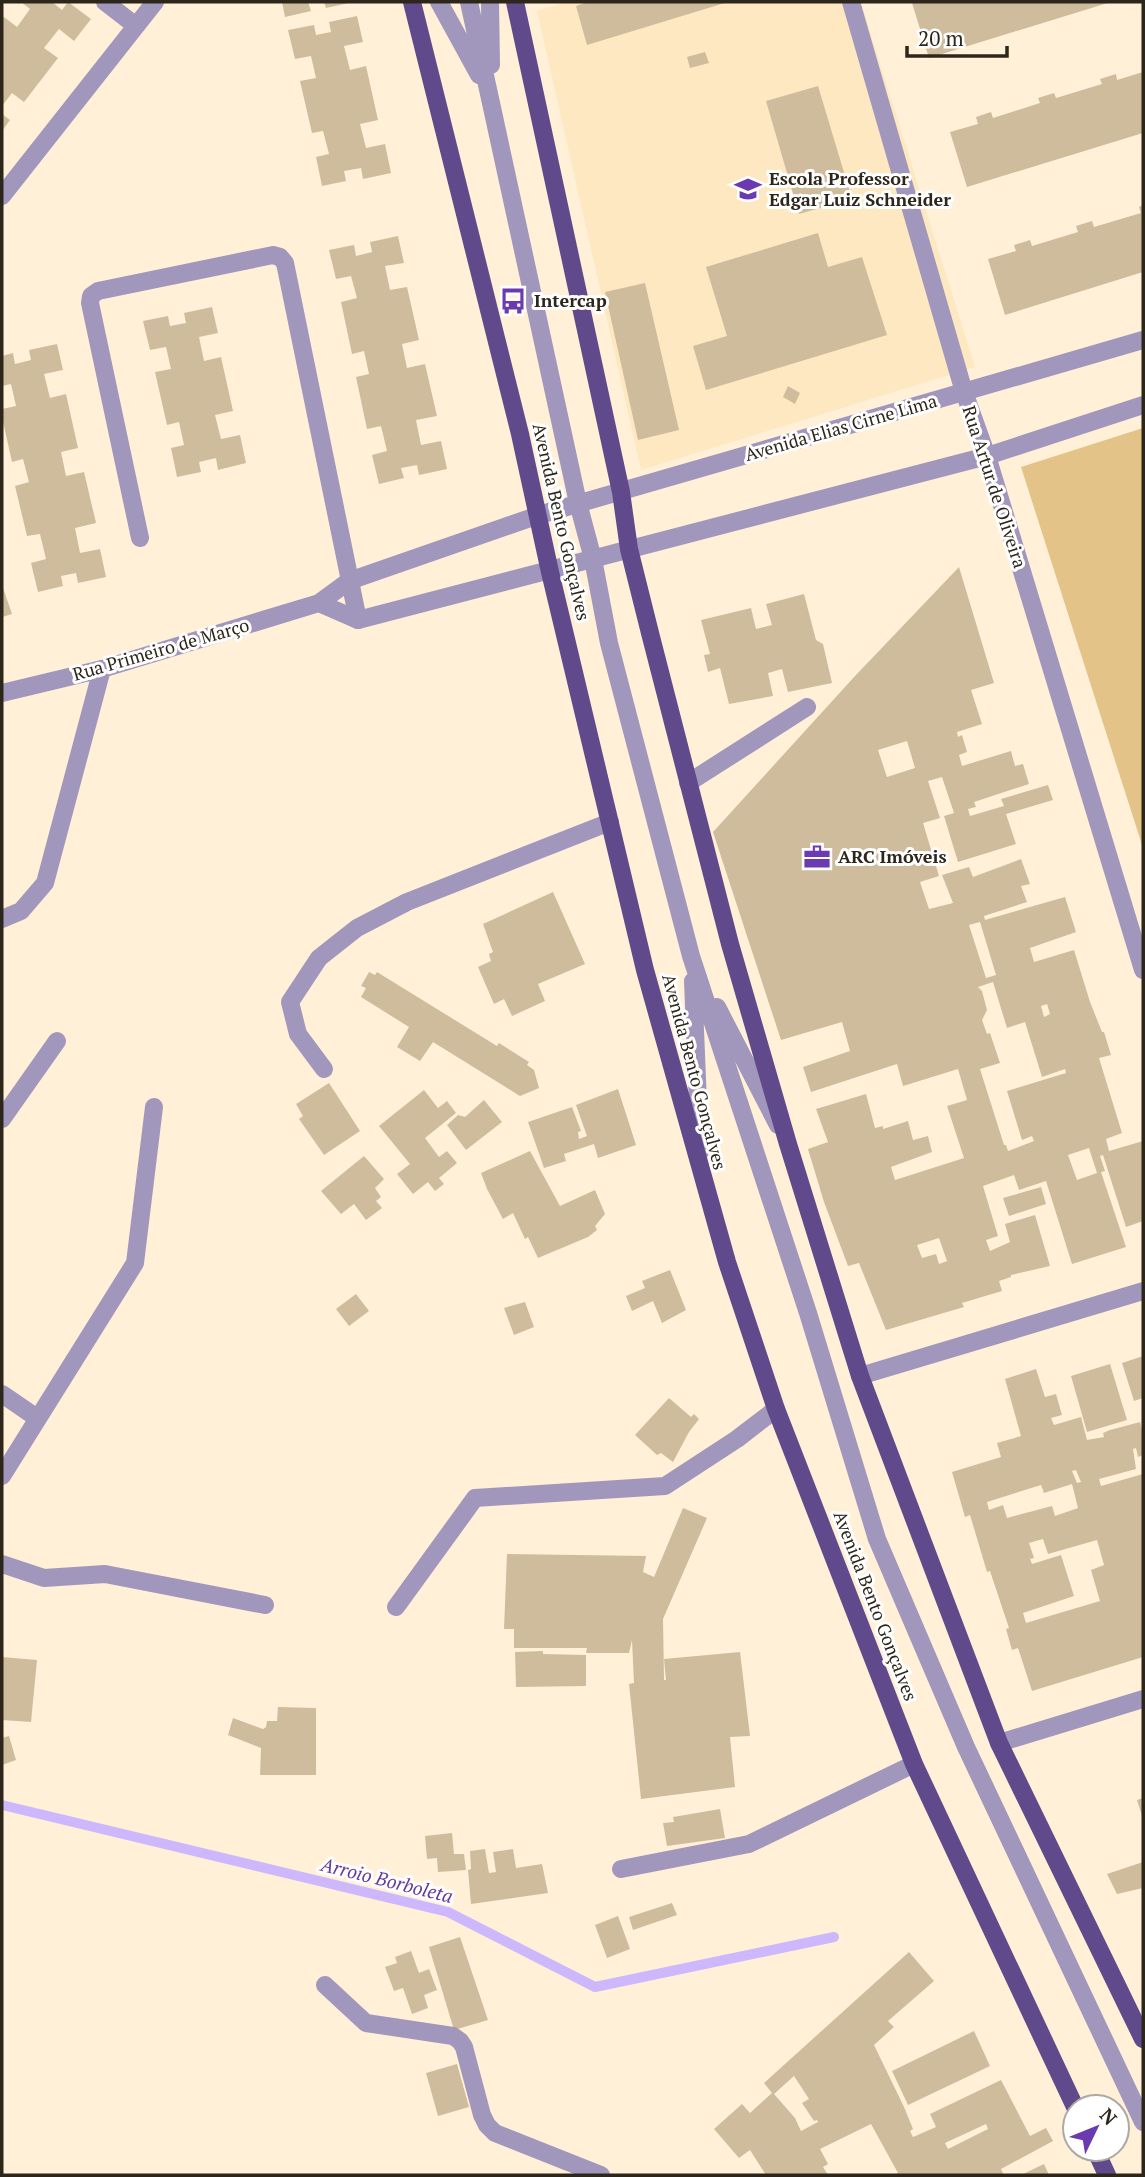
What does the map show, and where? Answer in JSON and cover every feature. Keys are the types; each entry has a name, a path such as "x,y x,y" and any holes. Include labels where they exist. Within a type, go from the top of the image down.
{"main road":[{"name":"Avenida Bento Gonçalves","path":"412,2 539,515 550,572 645,970 727,1262 776,1409 914,1764 1068,2093"},
{"path":"515,2 621,492 629,549 730,944 788,1144 860,1376 999,1743 1143,2039"}],"street":[{"path":"105,2 136,26"},
{"path":"2,196 155,2"},
{"path":"439,2 491,96"},
{"path":"469,2 578,503 593,559 609,643 691,956 808,1313 877,1539 966,1747 1143,2122"},
{"path":"490,2 491,96"},
{"name":"Rua Artur de Oliveira","path":"851,2 964,392 987,456 1143,970"},
{"path":"140,538 90,303 91,296 98,291 273,255 280,257 285,263 358,620"},
{"name":"Avenida Elias Cirne Lima","path":"539,515 1143,340"},
{"path":"319,603 358,620 987,456 1143,405"},
{"name":"Rua Primeiro de Março","path":"2,693 102,669 319,603 349,580 539,515"},
{"path":"2,919 21,911 46,883 102,669"},
{"path":"688,783 807,707"},
{"path":"324,1069 298,1034 290,1002 319,958 357,928 407,902 610,822"},
{"path":"691,956 788,1144"},
{"path":"691,956 701,1177"},
{"path":"2,1119 57,1041"},
{"path":"2,1476 135,1263 154,1107"},
{"path":"860,1376 1143,1291"},
{"path":"2,1394 37,1418"},
{"path":"396,1607 475,1498 665,1486 737,1439 776,1409"},
{"path":"2,1564 44,1578 105,1574 265,1605"},
{"path":"999,1743 1143,1699"},
{"path":"621,1869 749,1844 914,1764"},
{"path":"326,1985 366,2023 453,2036 464,2047 481,2115 495,2133 601,2175"}],"shaded area":[{"name":"Escola Professor Edgar Luiz Schneider","path":"566,2 861,2 975,367 641,470 537,11"},
{"path":"1143,428 1143,848 1021,467"}],"building":[{"path":"21,2 52,2 62,10 68,2 91,19 74,41 59,29 44,48 58,58 24,102 12,93 2,106 2,20 4,17 17,27 30,9"},
{"path":"282,2 308,2 311,11 285,17"},
{"path":"324,2 349,2 349,3 326,8"},
{"path":"588,2 728,2 587,45 576,6"},
{"path":"1111,2 929,58 912,3"},
{"path":"357,16 363,42 344,46 350,70 366,66 378,120 360,124 366,148 385,144 391,173 363,179 361,168 344,171 346,181 322,186 316,157 329,154 323,131 312,133 300,81 316,78 311,56 295,59 288,30 314,25 316,35 331,32 329,22"},
{"path":"705,52 709,63 690,68 687,57"},
{"path":"1143,72 1143,133 967,187 950,132 978,124 976,117 991,112 993,118 1040,103 1038,98 1054,93 1056,98 1102,84 1100,79 1116,74 1117,80"},
{"path":"818,86 852,199 799,214 766,101"},
{"path":"2,114 10,120 2,131"},
{"path":"1143,205 1143,272 1005,315 988,259 1016,251 1014,245 1030,240 1032,246 1078,232 1076,226 1092,221 1094,227 1141,213 1139,207"},
{"path":"818,233 828,267 862,257 887,335 706,390 693,346 727,336 706,267"},
{"path":"398,236 404,263 385,266 390,290 407,287 419,340 402,344 407,368 425,364 437,416 416,420 421,445 441,441 447,469 419,475 417,465 401,468 404,478 379,484 372,455 387,451 381,426 367,429 356,377 369,374 364,351 352,354 341,302 357,298 351,276 336,279 329,250 354,245 356,256 372,252 370,242"},
{"path":"645,283 679,430 638,440 605,292"},
{"path":"212,307 218,333 199,337 204,361 221,357 233,411 215,415 221,439 240,435 246,463 218,470 216,458 199,462 201,472 177,477 171,448 184,445 179,422 167,425 155,372 171,369 166,347 150,350 143,321 168,316 170,326 186,323 184,313"},
{"path":"57,344 63,370 44,374 50,398 66,394 78,448 61,452 66,476 84,472 96,523 75,528 80,553 100,549 106,577 78,583 76,573 61,576 63,586 38,592 31,563 46,559 40,534 27,536 15,486 29,482 23,459 12,462 2,417 2,409 16,406 11,384 2,386 2,356 13,353 15,364 31,360 29,350"},
{"path":"788,386 800,393 795,404 783,397"},
{"path":"959,567 994,683 971,690 982,724 957,732 958,737 962,735 967,752 959,755 962,766 1011,751 1015,766 1023,764 1029,784 974,802 976,807 968,809 970,816 1004,806 1001,799 1048,785 1053,800 1006,814 1016,844 958,862 944,816 954,813 942,777 928,781 940,818 923,823 939,876 920,882 929,909 953,903 942,875 969,867 973,877 1021,859 1030,884 1021,886 1027,902 984,916 985,920 1065,897 1076,932 1030,948 1034,962 1074,950 1090,1002 1111,1055 1099,1058 1122,1133 1106,1139 1109,1151 1143,1141 1143,1221 1126,1227 1103,1155 1100,1156 1105,1171 1101,1172 1126,1247 1072,1264 1046,1181 1019,1190 1014,1175 983,1186 998,1236 986,1240 990,1251 1010,1242 1005,1224 1035,1215 1050,1266 1011,1275 999,1281 1002,1291 962,1303 964,1307 886,1330 859,1263 848,1266 824,1202 808,1149 828,1142 816,1109 866,1094 875,1128 883,1126 883,1129 908,1121 913,1140 928,1136 932,1152 891,1167 895,1180 964,1158 947,1106 967,1100 958,1069 903,1086 897,1064 811,1092 803,1067 850,1051 842,1022 781,1040 713,832","holes":["907,741 915,768 887,777 878,750","980,922 996,975 986,978 969,925","993,982 1007,1028 1025,1022 1042,1077 1065,1069 1066,1073 1007,1091 1022,1140 1032,1136 1034,1141 1008,1151 980,1069 1000,1063 990,1033 987,1034 982,1020 987,1010 982,991 978,987","1047,1004 1050,1014 1044,1017 1041,1006","1089,1148 1097,1173 1077,1180 1068,1155","939,1238 947,1261 939,1264 936,1254 922,1258 917,1245"]},
{"path":"2,585 12,614 2,617"},
{"path":"804,594 816,640 823,644 832,683 788,692 782,669 768,673 773,696 729,704 720,668 708,672 704,655 710,654 701,620 751,608 756,629 772,625 766,604"},
{"path":"553,892 585,964 538,984 545,1001 512,1016 504,999 494,1004 478,967 491,961 489,954 493,952 483,924"},
{"path":"369,972 375,975 377,972 497,1046 499,1043 529,1062 527,1065 534,1070 539,1088 520,1096 433,1042 420,1061 397,1047 409,1027 361,997 366,988 361,986"},
{"path":"329,1083 360,1131 324,1155 299,1119 303,1116 296,1104"},
{"path":"618,1089 636,1145 598,1158 594,1144 564,1154 566,1161 544,1168 528,1122 572,1107 581,1131 578,1132 579,1139 587,1136 576,1105"},
{"path":"424,1090 438,1108 447,1101 456,1113 425,1138 439,1157 447,1151 457,1163 439,1178 444,1184 435,1191 428,1182 413,1194 397,1174 410,1164 379,1126"},
{"path":"484,1100 502,1122 466,1150 447,1125 458,1115 465,1117"},
{"path":"530,1151 560,1206 595,1190 605,1214 595,1226 597,1230 588,1237 538,1258 528,1237 525,1239 513,1213 503,1219 481,1173"},
{"path":"364,1156 384,1179 375,1188 381,1197 376,1201 382,1208 366,1220 354,1204 341,1214 321,1191"},
{"path":"1041,1187 1046,1204 1009,1216 1003,1198"},
{"path":"670,1270 686,1310 662,1323 653,1301 632,1311 626,1296 645,1288 642,1281"},
{"path":"356,1294 369,1311 349,1326 336,1309"},
{"path":"525,1302 534,1327 514,1335 504,1308"},
{"path":"1143,1356 1143,1398 1134,1401 1122,1363"},
{"path":"1110,1364 1127,1420 1087,1432 1071,1376"},
{"path":"1036,1369 1045,1397 1056,1394 1062,1415 1051,1418 1054,1425 1081,1417 1087,1440 1104,1437 1103,1433 1110,1430 1140,1422 1143,1434 1143,1455 1138,1457 1136,1448 1133,1449 1136,1469 1099,1479 1101,1486 1143,1474 1143,1657 1032,1691 1018,1648 1012,1650 1006,1629 1009,1628 990,1571 987,1572 970,1515 965,1517 952,1472 1001,1457 997,1443 1021,1436 1005,1379","holes":["1076,1470 1081,1482 1077,1483 1072,1471","1072,1484 1078,1508 1055,1516 1052,1506 1007,1518 1003,1505 989,1510 987,1502 1041,1485 1044,1493","1043,1539 1048,1554 1097,1540 1104,1565 1091,1570 1100,1601 1026,1623 1023,1613 1074,1596 1061,1555 1032,1564 1030,1559 1034,1558 1029,1543"]},
{"path":"669,1398 691,1417 694,1414 699,1419 673,1462 661,1453 657,1455 635,1435"},
{"path":"683,1508 707,1518 663,1619 664,1680 664,1659 740,1652 750,1736 730,1737 735,1787 641,1799 629,1684 634,1683 632,1640 629,1653 586,1653 587,1648 514,1648 514,1629 504,1629 507,1554 646,1556 643,1572 654,1577"},
{"path":"543,1651 543,1654 586,1655 586,1686 516,1687 515,1652"},
{"path":"2,1657 37,1660 31,1722 2,1720"},
{"path":"278,1707 316,1708 316,1775 260,1775 261,1748 228,1735 233,1718 263,1729 267,1721 277,1721"},
{"path":"9,1736 16,1760 2,1765 2,1738"},
{"path":"1143,1798 1143,1819 1137,1800"},
{"path":"720,1809 725,1838 667,1846 663,1823 674,1822 673,1817"},
{"path":"452,1833 454,1854 464,1854 466,1870 438,1872 437,1858 427,1859 425,1836"},
{"path":"485,1849 489,1873 496,1872 493,1852 513,1849 516,1868 542,1864 548,1893 471,1904 468,1870 471,1869 470,1851"},
{"path":"1143,1862 1143,1888 1117,1894 1107,1874"},
{"path":"672,1903 677,1915 633,1930 629,1917"},
{"path":"618,1916 630,1949 607,1958 595,1925"},
{"path":"460,1937 488,2020 454,2030 429,1947"},
{"path":"411,1951 419,1973 429,1969 437,1990 424,1995 428,2008 412,2014 403,1988 394,1991 385,1967 397,1963 395,1957"},
{"path":"909,1952 934,1981 888,2021 894,2027 874,2045 904,2107 913,2129 910,2131 913,2137 936,2127 930,2114 1001,2080 1030,2136 1046,2128 1053,2141 1001,2169 1004,2175 893,2175 898,2173 871,2124 820,2149 828,2164 823,2167 828,2175 766,2175 750,2150 739,2158 714,2129 742,2104 750,2113 772,2093 764,2083","holes":["794,2076 809,2099 802,2103 814,2121 818,2122 801,2131 795,2118 774,2094","986,2124 988,2129 948,2149 945,2143"]},
{"path":"974,2031 990,2066 908,2105 892,2071"},
{"path":"457,2064 469,2107 438,2116 426,2073"},
{"path":"1044,2164 1049,2175 1021,2175"}],"waterway":[{"name":"Arroio Borboleta","path":"2,1805 448,1912 595,1987 834,1937"}],"place":[{"name":"Escola Professor Edgar Luiz Schneider","path":"748,189"},
{"name":"Intercap","path":"513,301"},
{"name":"ARC Imóveis","path":"817,857"}]}
